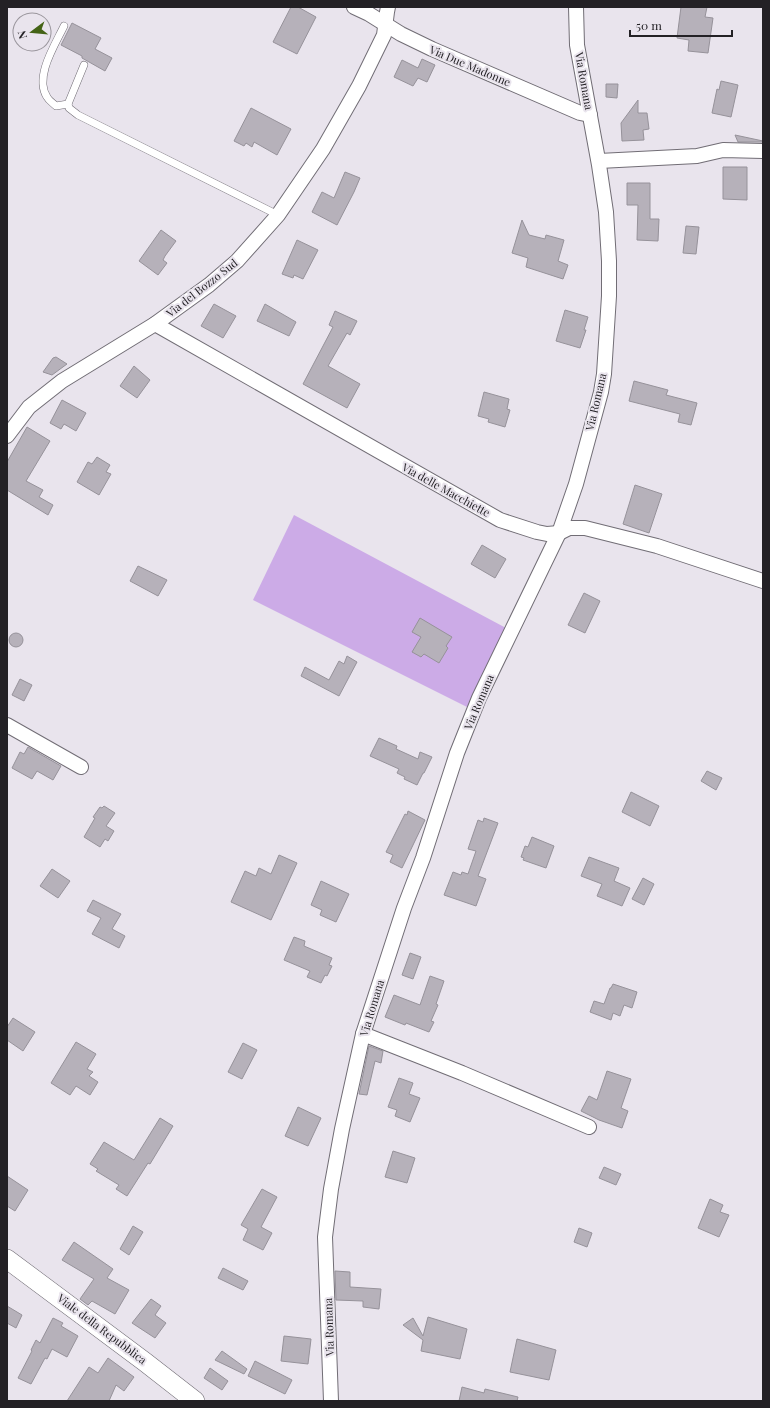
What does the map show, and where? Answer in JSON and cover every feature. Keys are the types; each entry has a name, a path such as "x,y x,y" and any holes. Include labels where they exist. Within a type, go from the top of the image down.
{"main road":[{"name":"Viale della Repubblica","path":"7,1259 139,1357 195,1401"}],"street":[{"name":"Via Due Madonne","path":"354,7 369,14 386,26 439,52 580,113 590,115"},
{"name":"Via del Bozzo Sud","path":"7,436 29,407 62,381 155,324 209,285 237,261 278,215 323,149 362,80 384,35 388,7"},
{"name":"Via Romana","path":"331,1401 325,1236 339,1144 363,1034 457,753 479,698 559,533 576,484 601,392 604,374 609,296 609,261 606,212 599,161 577,45 576,7"},
{"path":"599,161 697,156 724,150 763,151"},
{"name":"Via delle Macchiette","path":"155,324 500,520 547,534 559,533 569,528 585,528 657,546 763,581"},
{"path":"7,725 80,767"},
{"path":"363,1034 462,1072 589,1127"}],"lane":[{"path":"64,26 46,63 43,80 44,91 48,99 56,106 68,104"},
{"path":"84,65 68,104 69,108 78,115 278,215"}],"shaded area":[{"path":"294,515 506,628 469,708 253,600"}],"building":[{"path":"291,7 298,7 316,17 297,54 273,42"},
{"path":"681,7 707,7 705,17 713,18 708,53 688,51 689,40 677,38"},
{"path":"72,23 101,38 95,49 112,58 105,71 82,58 82,56 61,45"},
{"path":"422,59 435,65 427,82 418,78 413,86 394,77 402,60 418,68"},
{"path":"721,81 738,85 731,117 712,113 717,89 719,90"},
{"path":"606,84 618,84 617,98 606,97"},
{"path":"638,100 638,113 647,113 649,129 643,130 644,140 622,141 621,123"},
{"path":"251,108 291,129 277,155 254,142 252,147 246,143 244,146 234,141"},
{"path":"735,135 763,141 763,142 738,142"},
{"path":"723,167 747,167 747,200 723,199"},
{"path":"345,172 360,178 337,225 312,212 322,192 334,198"},
{"path":"627,183 650,183 650,219 659,219 658,241 637,240 638,205 627,205"},
{"path":"522,220 529,235 545,239 546,235 564,240 558,261 568,265 563,279 526,267 528,258 512,253"},
{"path":"686,226 699,227 696,254 683,253"},
{"path":"161,230 176,241 165,256 163,260 167,263 158,275 139,261"},
{"path":"297,240 318,250 303,279 294,275 293,278 282,274"},
{"path":"214,304 236,316 223,338 201,326"},
{"path":"265,304 296,322 289,336 257,321"},
{"path":"565,310 588,317 584,330 586,330 580,348 556,341"},
{"path":"335,311 357,321 350,335 347,333 328,366 360,384 347,408 303,384 333,327 329,325"},
{"path":"56,357 67,364 52,375 43,372 53,358"},
{"path":"134,366 150,380 137,398 120,386"},
{"path":"634,381 668,390 666,395 697,403 691,425 678,422 680,414 629,401"},
{"path":"484,392 509,399 507,409 510,410 505,427 488,422 489,419 478,416"},
{"path":"62,400 86,413 76,431 64,424 61,429 50,423"},
{"path":"27,427 50,441 26,481 43,490 39,497 53,505 48,515 7,490 7,462"},
{"path":"97,457 110,465 106,472 111,474 99,495 77,482 88,462 92,464"},
{"path":"635,485 662,494 649,533 623,524"},
{"path":"482,545 506,559 495,578 471,564"},
{"path":"138,566 167,580 158,596 130,581"},
{"path":"584,593 600,601 585,633 568,625"},
{"path":"420,618 452,637 446,646 448,648 439,663 424,654 421,657 412,652 421,637 412,632"},
{"path":"16,633 21,635 23,640 21,645 16,647 11,645 9,640 11,635"},
{"path":"347,656 357,662 339,696 301,676 305,667 329,680 339,661 344,664"},
{"path":"20,679 32,685 24,701 12,695"},
{"path":"379,738 397,746 396,749 418,759 420,752 432,757 417,785 404,779 405,777 397,773 399,769 370,756"},
{"path":"28,747 61,766 53,780 37,771 32,779 12,768 20,752 24,754"},
{"path":"707,771 722,778 716,790 701,781"},
{"path":"631,792 659,806 650,826 622,812"},
{"path":"104,806 115,813 106,826 114,831 108,841 105,839 100,847 84,837 95,818 93,817 100,807 102,808"},
{"path":"408,811 425,820 402,868 390,862 393,855 386,852 405,814 407,815"},
{"path":"484,818 498,823 478,876 486,879 476,906 444,895 453,872 461,875 462,872 468,874 476,851 468,849 478,820 483,822"},
{"path":"532,837 554,846 546,868 523,860 524,858 521,857 525,846 528,847"},
{"path":"279,855 297,863 271,920 231,902 245,871 256,876 259,868 271,874"},
{"path":"589,857 619,868 614,881 630,888 622,906 597,896 602,884 581,876"},
{"path":"52,869 70,881 58,898 40,886"},
{"path":"643,878 654,884 644,905 632,899"},
{"path":"321,881 349,894 336,922 320,915 322,910 311,905"},
{"path":"93,900 121,914 112,929 125,936 119,948 92,934 101,918 87,911"},
{"path":"294,937 305,941 304,946 332,958 329,965 332,966 327,976 325,975 321,983 307,977 310,971 284,960"},
{"path":"410,953 421,957 413,979 402,975"},
{"path":"430,976 444,981 436,1004 438,1005 431,1021 434,1022 429,1032 385,1017 394,995 420,1005"},
{"path":"613,984 637,992 632,1008 624,1005 620,1016 613,1013 611,1020 590,1012 594,1001 604,1004"},
{"path":"13,1018 35,1032 23,1051 7,1040 7,1027"},
{"path":"76,1042 96,1054 87,1069 93,1072 89,1076 98,1082 90,1095 76,1086 70,1095 51,1083"},
{"path":"243,1043 257,1050 242,1079 228,1072"},
{"path":"369,1046 383,1051 381,1063 375,1061 367,1095 359,1094"},
{"path":"607,1071 631,1079 621,1108 628,1111 622,1128 599,1120 581,1111 589,1096 597,1100"},
{"path":"399,1078 413,1083 409,1094 420,1098 410,1122 395,1116 397,1110 388,1107"},
{"path":"298,1107 321,1118 308,1146 285,1136"},
{"path":"160,1118 173,1126 150,1164 148,1163 127,1196 116,1189 119,1185 96,1171 98,1169 90,1164 104,1142 134,1160"},
{"path":"393,1151 415,1158 407,1183 385,1177"},
{"path":"604,1167 621,1174 616,1185 599,1178"},
{"path":"7,1176 28,1190 15,1211 7,1206"},
{"path":"262,1189 277,1197 261,1227 272,1233 263,1250 243,1240 248,1229 241,1225"},
{"path":"710,1199 723,1205 720,1212 729,1215 719,1237 698,1228"},
{"path":"133,1226 143,1232 129,1255 120,1249"},
{"path":"579,1228 592,1233 587,1247 574,1242"},
{"path":"74,1242 113,1269 107,1278 129,1290 115,1314 92,1301 88,1305 80,1299 94,1279 62,1260"},
{"path":"223,1268 248,1281 243,1290 218,1278"},
{"path":"335,1271 350,1272 350,1287 381,1289 379,1309 363,1307 363,1301 336,1300"},
{"path":"151,1299 161,1306 155,1315 166,1323 155,1338 132,1323"},
{"path":"7,1306 22,1315 16,1328 7,1323"},
{"path":"428,1317 467,1329 460,1359 421,1351 423,1340 403,1325 413,1318 423,1336"},
{"path":"53,1318 63,1323 61,1326 78,1336 67,1357 52,1349 47,1359 45,1358 31,1384 18,1378 36,1340 40,1343"},
{"path":"284,1336 311,1339 308,1364 281,1361"},
{"path":"517,1339 556,1350 549,1380 510,1372"},
{"path":"222,1351 247,1369 244,1374 215,1360"},
{"path":"108,1358 134,1377 124,1391 116,1385 109,1401 67,1401 89,1367 98,1373"},
{"path":"255,1361 292,1380 285,1394 248,1376"},
{"path":"210,1368 228,1381 222,1390 204,1378"},
{"path":"462,1387 484,1393 485,1389 518,1397 517,1401 459,1401"}]}
